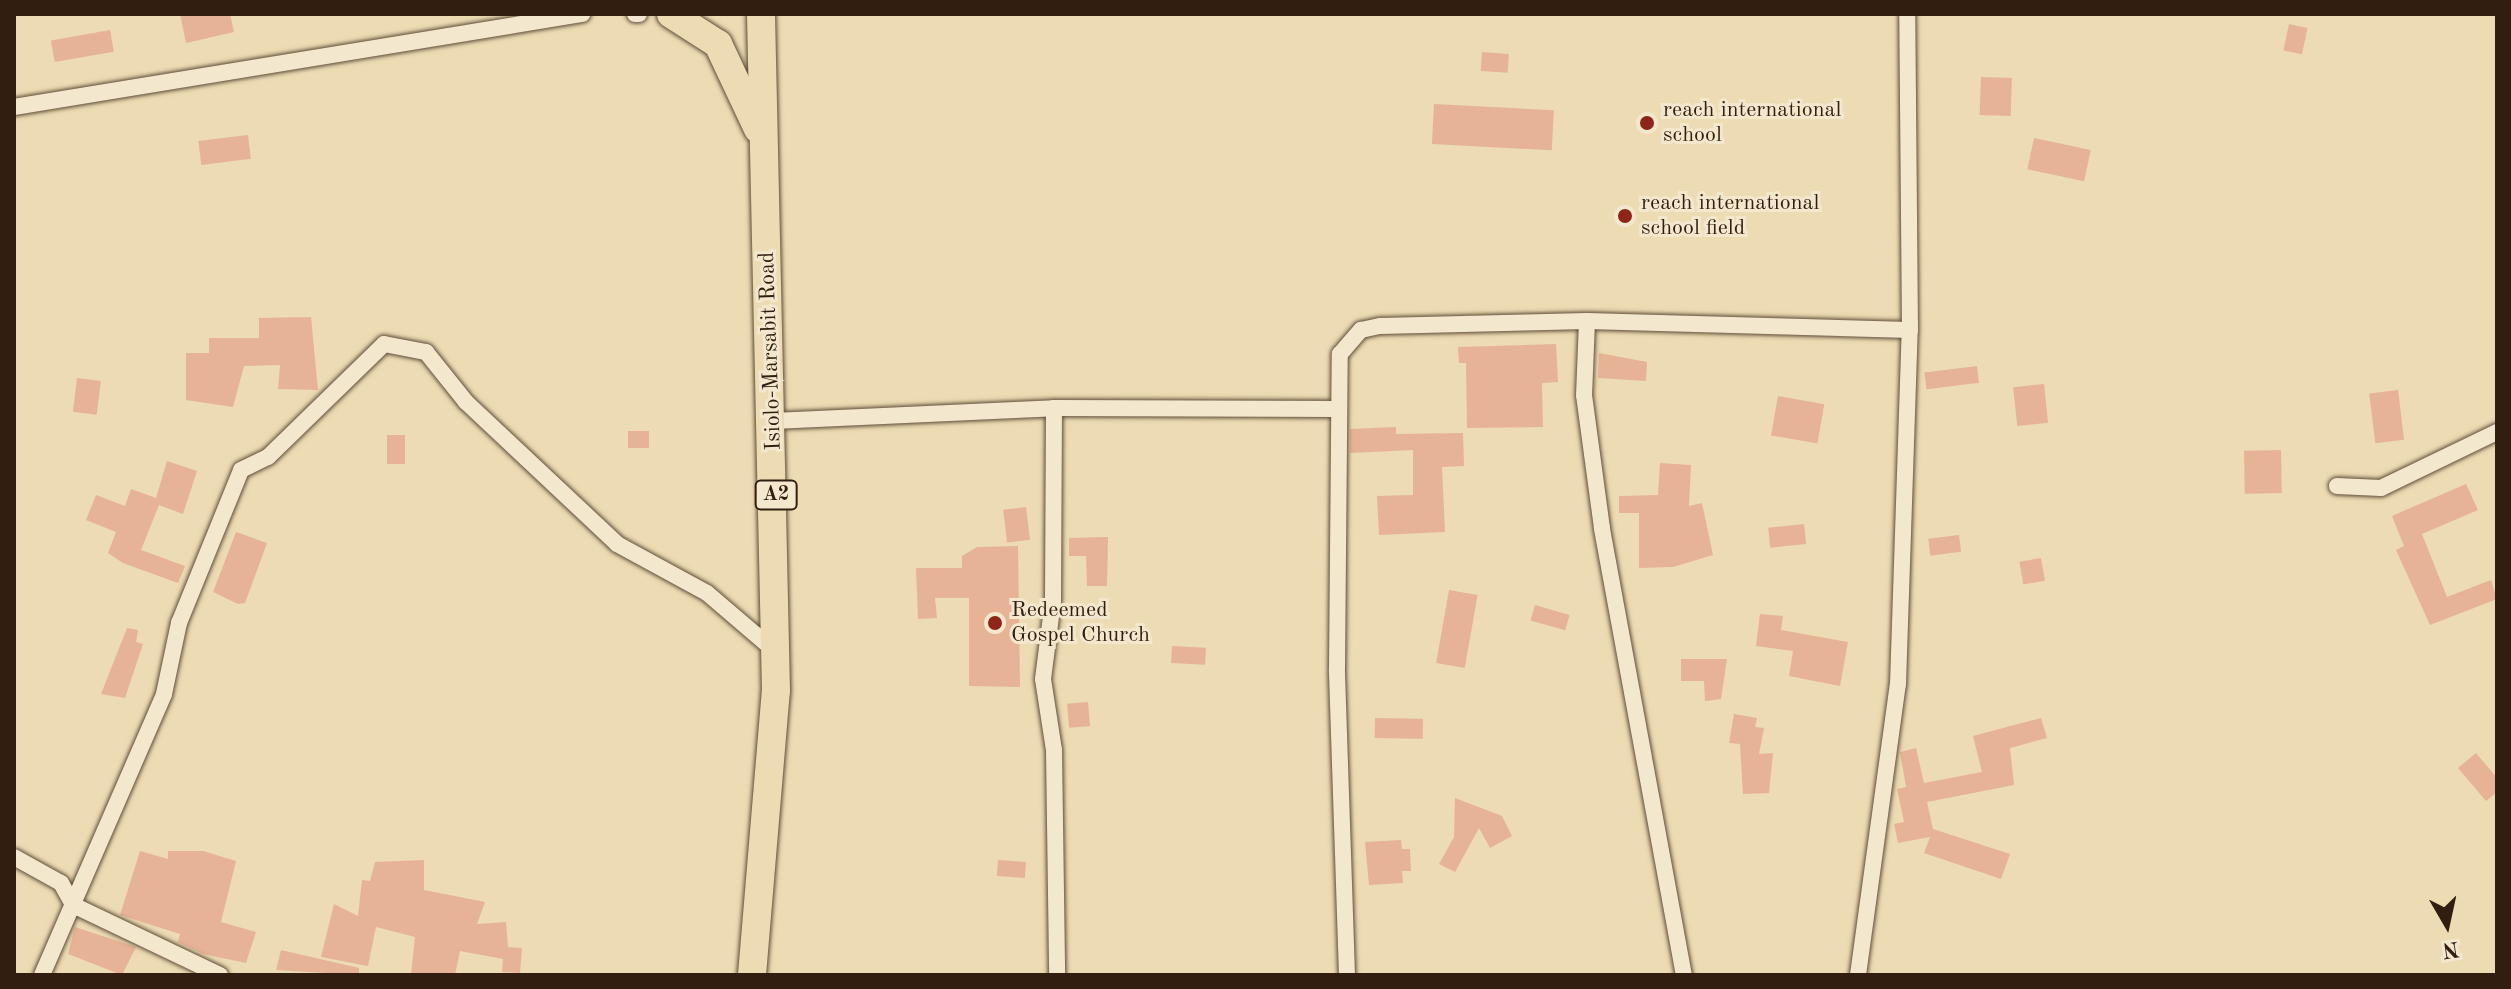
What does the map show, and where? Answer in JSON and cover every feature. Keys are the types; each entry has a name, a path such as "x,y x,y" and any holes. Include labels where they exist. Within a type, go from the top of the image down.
{"highway":[{"path":"671,14 698,27 725,54 764,145"},
{"name":"Isiolo-Marsabit Road","path":"752,975 772,778 776,652 773,421 761,14"}],"street":[{"path":"14,107 582,14"},
{"path":"1858,975 1898,684 1910,330 1907,14"},
{"path":"1347,975 1337,409 1340,354 1361,330 1587,321 1910,330"},
{"path":"1587,321 1584,395 1602,529 1684,975"},
{"path":"42,975 164,694 179,623 241,470 268,457 329,403 384,344 426,352 466,402 617,544 707,593 776,652"},
{"path":"1054,408 1053,601 1043,679 1054,750 1057,975"},
{"path":"773,421 1054,408 1337,409"},
{"path":"2337,486 2381,488 2497,432"},
{"path":"14,857 61,883 73,905 220,975"}],"building":[{"path":"180,14 230,14 234,32 186,43"},
{"path":"2289,24 2308,28 2302,54 2283,50"},
{"path":"110,30 114,52 55,62 51,40"},
{"path":"1482,52 1509,54 1508,73 1481,71"},
{"path":"1981,77 2012,78 2011,116 1980,115"},
{"path":"1434,104 1554,110 1552,150 1432,144"},
{"path":"248,135 251,159 201,165 198,141"},
{"path":"2034,138 2091,150 2084,181 2027,169"},
{"path":"311,317 318,390 278,389 280,365 244,366 233,407 186,400 186,353 209,353 209,338 259,338 259,318"},
{"path":"1556,344 1558,382 1542,383 1543,427 1467,428 1466,363 1459,363 1458,347"},
{"path":"1599,353 1647,362 1646,381 1598,378"},
{"path":"1977,366 1979,383 1926,389 1924,372"},
{"path":"77,378 101,381 97,415 73,412"},
{"path":"2044,384 2048,423 2017,426 2013,387"},
{"path":"2398,390 2404,440 2375,443 2369,394"},
{"path":"1778,396 1824,404 1817,444 1771,435"},
{"path":"1396,427 1396,434 1463,433 1464,466 1442,467 1445,532 1379,535 1377,496 1413,495 1413,450 1350,453 1350,429"},
{"path":"628,431 649,431 649,448 628,448"},
{"path":"387,435 405,435 405,464 387,464"},
{"path":"2281,450 2282,493 2245,494 2244,451"},
{"path":"167,461 197,471 183,514 159,505 141,550 185,566 178,583 123,563 108,553 116,532 86,520 96,495 125,506 131,489 156,498"},
{"path":"1660,463 1691,465 1689,506 1702,503 1713,555 1673,567 1639,568 1639,513 1619,513 1619,496 1658,495"},
{"path":"2466,484 2478,510 2422,534 2447,597 2491,580 2497,599 2430,625 2396,550 2404,546 2392,516"},
{"path":"1026,507 1030,540 1007,543 1003,510"},
{"path":"1804,524 1806,544 1770,548 1768,528"},
{"path":"236,532 267,543 245,603 238,604 213,592"},
{"path":"1959,535 1961,552 1930,556 1928,539"},
{"path":"1108,537 1107,586 1087,586 1086,556 1069,556 1069,538"},
{"path":"1018,546 1020,687 969,686 969,598 935,598 937,618 918,619 916,568 962,568 962,556 977,547"},
{"path":"2041,558 2045,581 2023,584 2019,562"},
{"path":"1449,590 1478,595 1465,668 1436,663"},
{"path":"1535,605 1570,615 1565,630 1531,620"},
{"path":"1760,614 1783,616 1781,630 1848,642 1840,686 1789,676 1793,651 1756,646"},
{"path":"127,628 138,630 136,642 143,644 125,698 101,694"},
{"path":"1172,646 1206,648 1205,665 1171,663"},
{"path":"1681,659 1727,659 1721,699 1705,701 1704,681 1681,681"},
{"path":"1088,702 1090,726 1069,728 1067,704"},
{"path":"1734,714 1757,718 1755,727 1764,728 1759,754 1773,753 1769,793 1743,794 1740,744 1729,743"},
{"path":"1375,718 1423,719 1423,739 1375,738"},
{"path":"2041,718 2047,738 2010,748 2014,785 1927,802 1933,829 2010,854 2001,879 1924,853 1930,837 1898,843 1894,824 1904,822 1897,789 1906,787 1900,752 1916,748 1924,783 1982,772 1973,736"},
{"path":"2476,753 2497,778 2497,792 2486,801 2458,768"},
{"path":"1455,798 1502,816 1512,836 1490,848 1479,828 1455,872 1439,864 1454,837"},
{"path":"1401,840 1402,849 1410,849 1411,871 1402,871 1403,883 1369,885 1365,842"},
{"path":"140,851 168,859 168,851 203,851 236,861 221,922 256,932 246,963 203,954 178,942 180,934 120,915"},
{"path":"424,860 424,890 485,902 477,924 506,922 508,947 522,948 520,973 502,972 503,959 460,951 455,975 411,975 415,937 376,927 368,966 321,957 334,904 358,916 362,880 370,881 375,862"},
{"path":"998,860 1026,862 1025,878 997,876"},
{"path":"75,927 136,947 122,975 68,954"},
{"path":"281,950 359,968 359,975 276,970"}],"place":[{"name":"reach international school","path":"1647,123"},
{"name":"reach international school field","path":"1625,216"},
{"name":"Redeemed Gospel Church","path":"995,623"}]}
